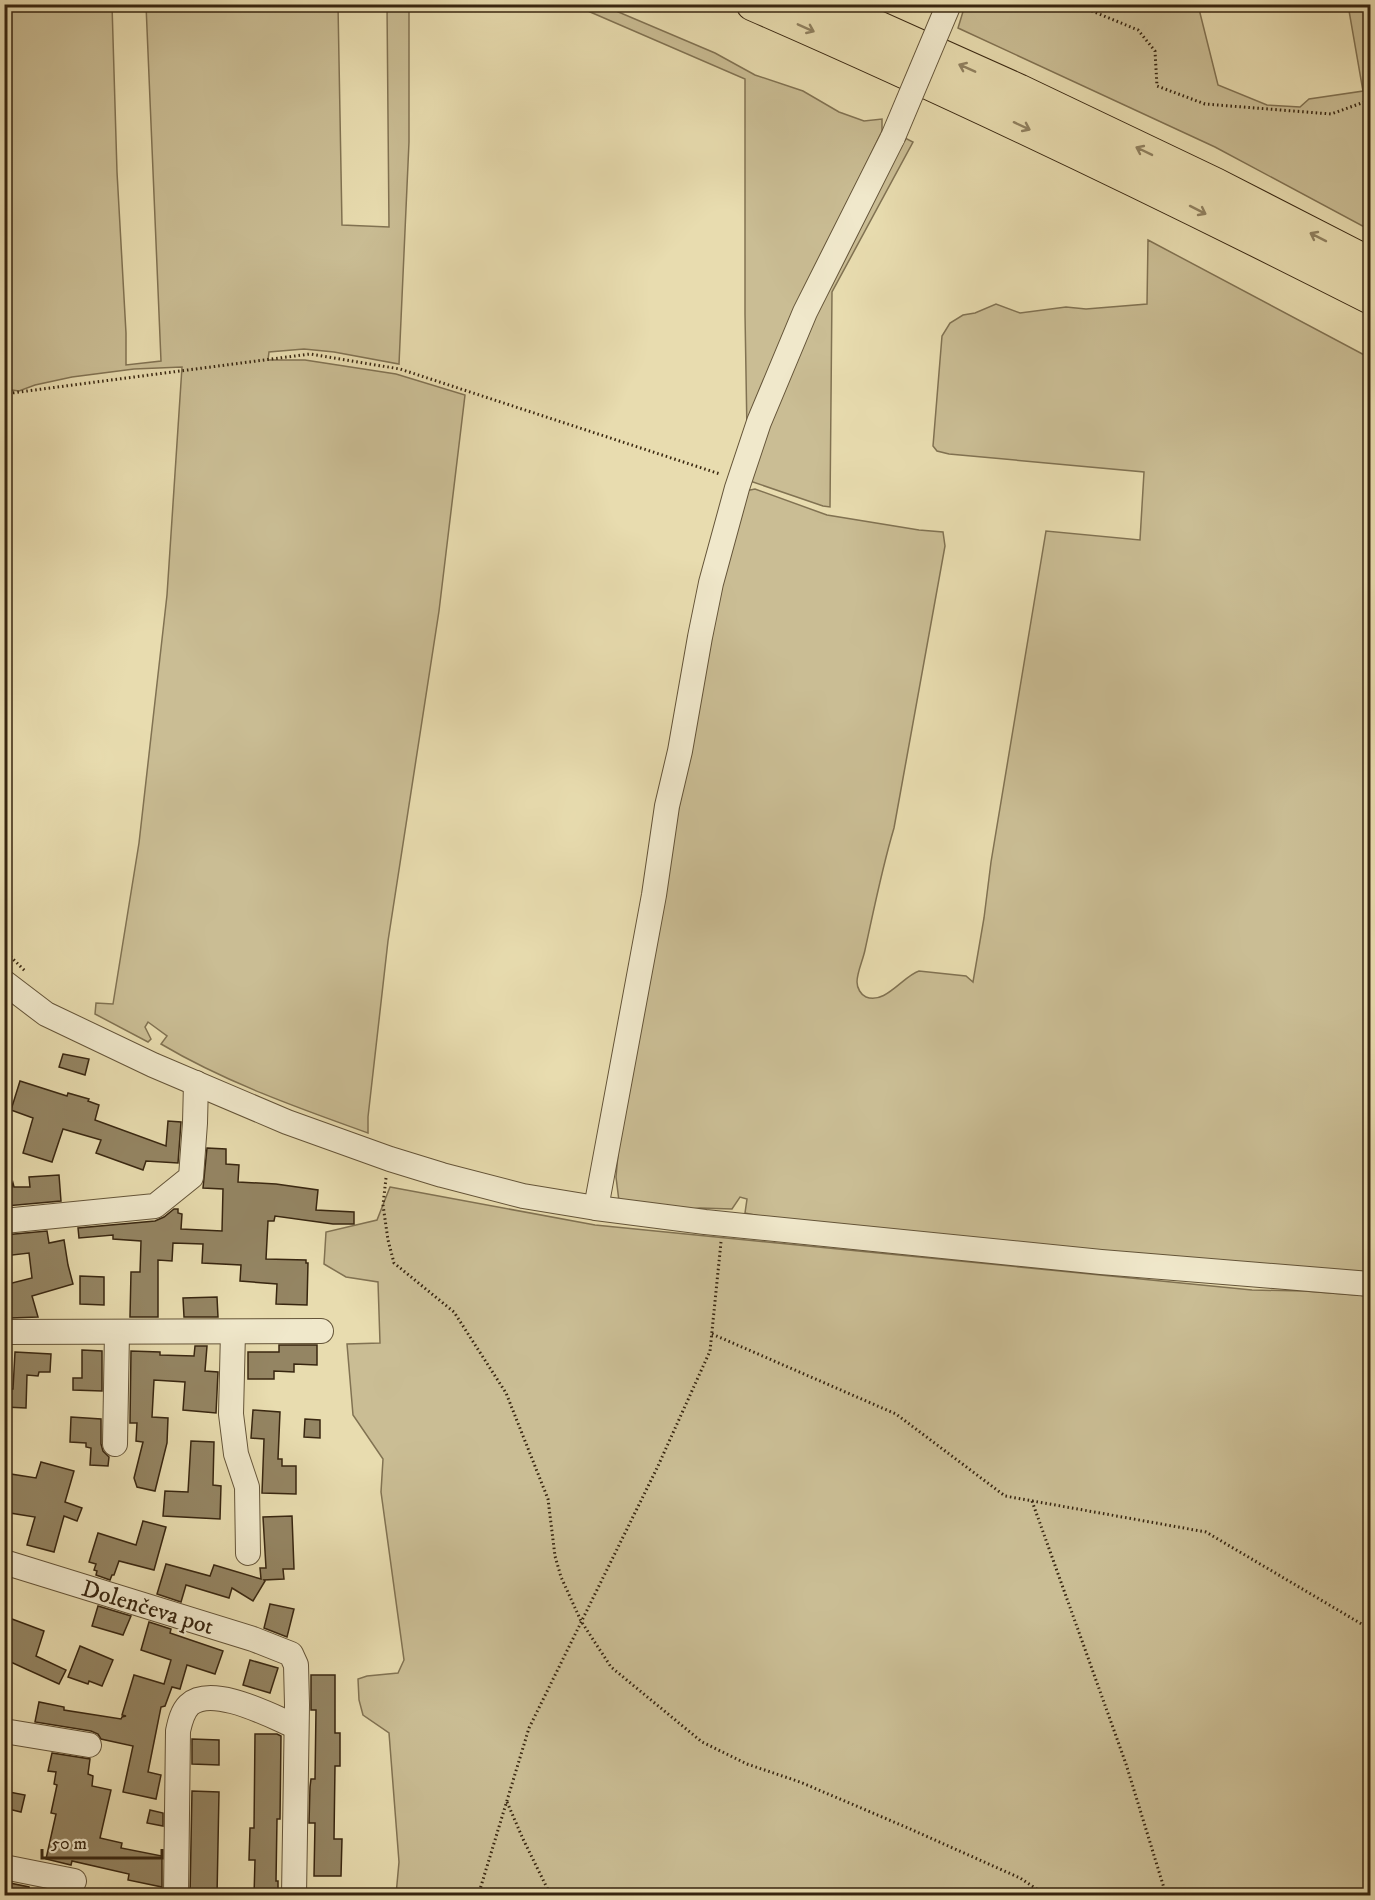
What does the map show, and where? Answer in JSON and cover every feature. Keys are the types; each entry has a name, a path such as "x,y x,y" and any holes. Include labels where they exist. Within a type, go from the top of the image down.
{"highway":[{"path":"753,4 1025,127 1185,203 1371,297"},
{"path":"825,4 1019,91 1216,185 1371,264"}],"street":[{"path":"596,1208 700,637 711,583 739,480 759,422 805,312 893,137 949,4"},
{"path":"4,982 45,1014 153,1065 287,1122 388,1159 523,1196 723,1224 1101,1263 1371,1284"},
{"path":"4,1221 155,1206 191,1177 196,1083"},
{"path":"4,1332 321,1331"},
{"path":"115,1444 117,1332"},
{"path":"233,1332 231,1414 236,1454 247,1487 248,1553"},
{"name":"Dolenčeva pot","path":"4,1562 291,1654 296,1665 295,1726"},
{"path":"176,1896 178,1731 187,1707 194,1701 210,1699 223,1699 295,1726 294,1896"},
{"path":"4,1731 89,1745"},
{"path":"4,1867 74,1881"}],"path":[{"path":"1075,4 1138,30 1155,51 1157,86 1205,104 1331,114 1371,100"},
{"path":"4,394 310,354 399,369 739,480"},
{"path":"4,950 28,975"},
{"path":"388,1159 383,1204 394,1263 454,1312 506,1393 548,1499 555,1556 561,1577 581,1621 611,1667 702,1742 747,1764 800,1782 929,1837 1020,1878 1047,1896"},
{"path":"478,1896 529,1728 658,1466 710,1351 723,1224"},
{"path":"712,1334 896,1414 1005,1496 1206,1532 1371,1629"},
{"path":"1032,1501 1126,1764 1168,1896"},
{"path":"507,1800 551,1896"}],"shaded area":[{"path":"5,4 112,5 126,365 161,361 146,5 338,5 342,225 389,227 387,5 409,5 409,142 399,364 304,349 269,352 268,360 305,360 396,374 465,395 439,611 388,941 368,1133 289,1104 185,1058 161,1044 167,1036 148,1022 145,1027 151,1039 148,1042 95,1014 96,1003 113,1004 139,843 167,595 182,367 134,369 72,377 19,391 5,389"},
{"path":"1019,4 1198,5 1218,85 1267,105 1300,107 1309,99 1363,91 1348,5 1370,5 1370,230 1215,147 958,28 965,5 1004,5 1015,10"},
{"path":"574,5 602,5 715,53 755,75 803,91 839,112 864,121 882,119 882,131 849,199 747,433 745,79"},
{"path":"903,137 913,142 832,292 830,507 823,506 750,481 762,424"},
{"path":"1148,240 1370,358 1370,1264 1366,1274 1334,1274 773,1219 745,1213 747,1199 740,1197 732,1209 682,1210 619,1201 616,1177 619,1143 666,874 740,492 755,489 827,515 943,532 945,546 894,828 857,982 862,995 873,998 887,994 919,971 966,976 973,982 1046,531 1140,540 1144,472 937,451 933,446 942,336 950,323 963,315 975,313 996,304 1020,313 1066,307 1086,309 1147,304"},
{"path":"390,1187 595,1225 1252,1290 1370,1296 1370,1895 396,1895 399,1862 389,1733 363,1715 359,1700 358,1679 398,1673 404,1660 381,1492 383,1459 353,1415 347,1344 380,1343 378,1282 346,1277 324,1264 326,1232 377,1220"}],"building":[{"path":"63,1054 89,1059 85,1075 59,1067"},
{"path":"20,1081 67,1096 68,1093 89,1099 88,1101 99,1105 95,1120 166,1146 168,1121 181,1122 178,1163 146,1161 143,1170 96,1153 101,1140 63,1129 52,1162 23,1153 33,1118 11,1110"},
{"path":"207,1148 226,1149 226,1164 239,1165 238,1182 318,1190 316,1210 354,1212 354,1224 333,1224 275,1216 274,1221 268,1221 266,1259 306,1260 308,1263 307,1305 276,1304 277,1284 240,1281 241,1265 202,1263 203,1244 173,1243 172,1261 158,1260 158,1317 130,1317 131,1272 140,1272 141,1241 113,1239 113,1235 79,1238 78,1228 155,1221 174,1209 178,1209 178,1213 182,1214 181,1229 222,1231 223,1189 203,1188"},
{"path":"59,1175 61,1201 6,1206 13,1183 14,1187 30,1187 29,1177"},
{"path":"47,1231 49,1243 64,1240 73,1284 32,1296 38,1317 10,1318 4,1296 4,1285 32,1278 29,1253 4,1256 4,1235"},
{"path":"80,1276 104,1277 104,1305 80,1304"},
{"path":"217,1297 218,1317 184,1317 183,1298"},
{"path":"279,1345 317,1345 317,1365 294,1364 294,1372 274,1371 274,1379 248,1379 248,1352 279,1352"},
{"path":"195,1346 207,1346 205,1371 218,1372 216,1413 183,1410 185,1382 154,1380 152,1417 168,1418 167,1443 155,1491 137,1487 134,1478 143,1442 136,1441 137,1423 130,1423 131,1351 194,1356"},
{"path":"82,1350 102,1351 102,1391 73,1390 73,1378 82,1378"},
{"path":"15,1352 51,1354 50,1372 39,1372 38,1376 27,1375 26,1408 5,1407 6,1389 13,1389"},
{"path":"253,1410 280,1412 278,1459 282,1459 282,1466 296,1466 296,1494 262,1493 264,1439 251,1438"},
{"path":"71,1417 101,1419 101,1444 103,1451 109,1457 108,1466 90,1465 91,1448 86,1447 86,1443 70,1442"},
{"path":"305,1419 320,1420 320,1438 304,1437"},
{"path":"191,1441 214,1442 213,1485 221,1486 220,1519 163,1516 165,1491 188,1492"},
{"path":"41,1462 74,1471 65,1502 82,1508 77,1521 64,1516 54,1552 27,1545 35,1517 4,1512 4,1473 36,1478"},
{"path":"292,1516 294,1569 283,1569 284,1579 264,1580 253,1601 232,1588 229,1598 186,1585 181,1602 157,1594 166,1564 210,1576 214,1565 261,1579 260,1568 266,1568 263,1517"},
{"path":"143,1521 166,1527 154,1570 119,1561 110,1580 96,1575 97,1571 94,1570 96,1564 89,1562 98,1533 136,1545"},
{"path":"270,1604 294,1609 287,1637 264,1628"},
{"path":"98,1606 131,1616 123,1635 92,1626"},
{"path":"4,1616 44,1631 36,1656 66,1670 59,1684 4,1659"},
{"path":"149,1622 171,1629 170,1633 223,1651 215,1674 187,1665 180,1689 172,1687 165,1706 161,1707 148,1772 161,1775 156,1799 123,1792 133,1746 101,1739 98,1734 91,1731 35,1722 39,1702 64,1707 64,1710 121,1719 126,1716 122,1715 134,1675 164,1684 171,1660 141,1650"},
{"path":"80,1646 113,1660 102,1686 68,1677"},
{"path":"250,1660 278,1668 270,1693 243,1685"},
{"path":"311,1675 335,1675 335,1733 340,1733 340,1766 335,1766 334,1839 342,1839 341,1876 314,1876 315,1823 309,1823 311,1779 315,1779 316,1710 311,1710"},
{"path":"255,1734 281,1736 280,1819 277,1819 276,1881 278,1881 278,1896 254,1896 255,1860 249,1860 250,1828 254,1828"},
{"path":"192,1739 219,1740 219,1765 192,1764"},
{"path":"52,1753 90,1759 88,1774 93,1776 92,1786 111,1790 100,1838 122,1843 121,1848 162,1856 162,1887 128,1880 129,1874 72,1861 71,1865 46,1859 56,1814 51,1813 57,1785 54,1784 56,1772 48,1771"},
{"path":"4,1791 25,1795 21,1812 4,1808"},
{"path":"192,1791 219,1792 217,1896 190,1896"},
{"path":"150,1810 163,1813 163,1826 147,1823"},
{"path":"4,1884 29,1887 31,1896 6,1896"}]}
